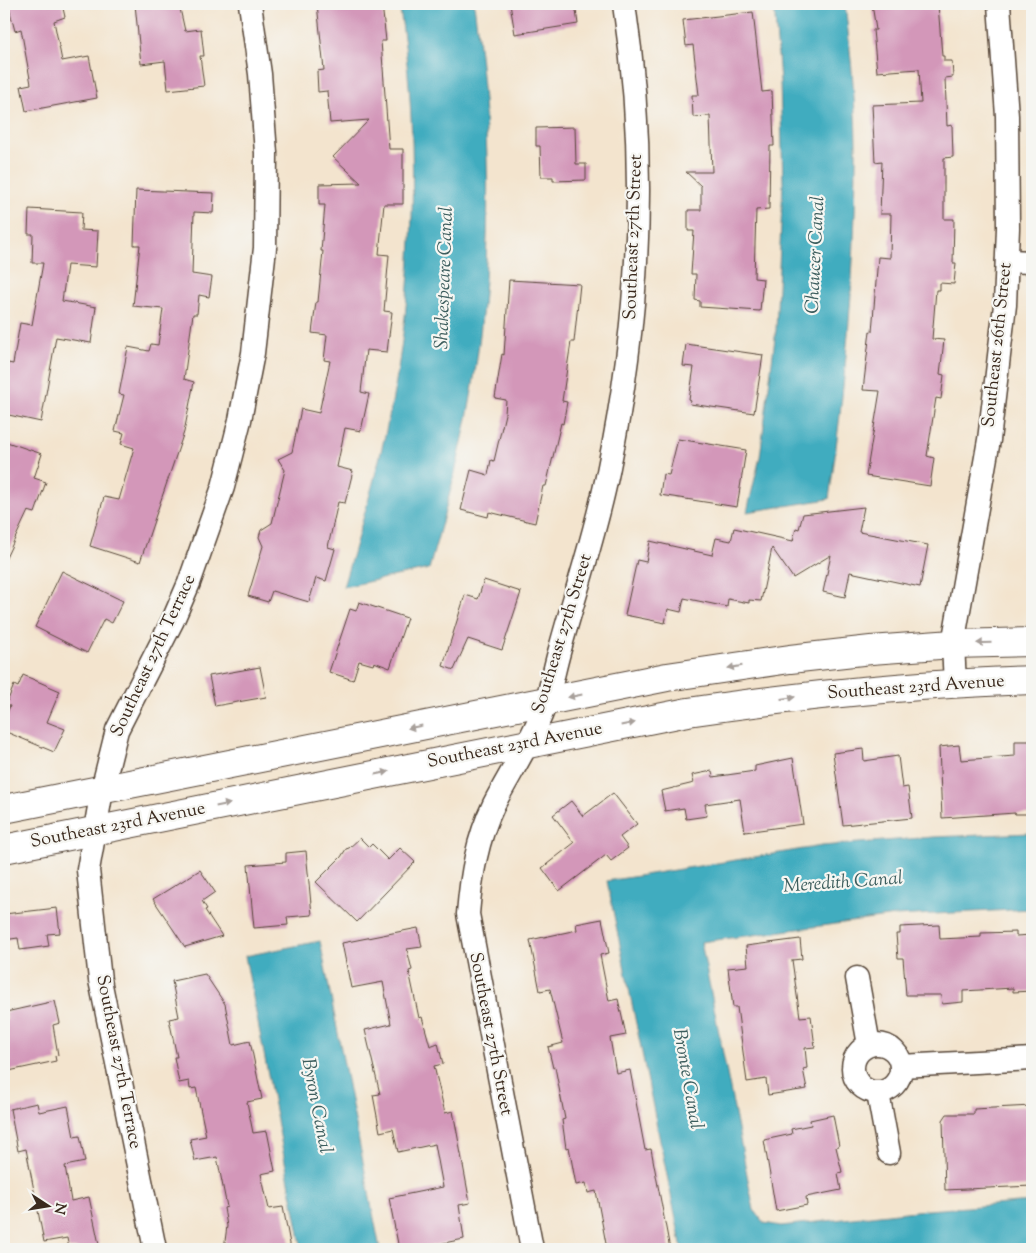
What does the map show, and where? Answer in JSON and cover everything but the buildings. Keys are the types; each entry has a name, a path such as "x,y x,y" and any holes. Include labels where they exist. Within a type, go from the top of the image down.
{"street":[{"name":"Southeast 27th Terrace","path":"154,1249 100,980 88,870 102,790 117,730 173,620 223,487 240,420 253,353 265,248 266,153 260,74 250,4"},
{"name":"Southeast 27th Street","path":"532,1249 468,914 473,868 482,832 547,702 559,650 587,560 608,472 622,392 635,294 638,154 636,99 624,4"},
{"name":"Southeast 26th Street","path":"955,684 954,644 989,440 1005,306 1007,261 1007,116 999,4"},
{"path":"1007,261 1032,262"},
{"path":"4,809 667,678 790,659 954,644 1032,642"},
{"name":"Southeast 23rd Avenue","path":"4,849 688,712 802,696 1032,680"},
{"path":"857,978 869,1045"},
{"path":"869,1045 883,1045 890,1048 899,1059 901,1066 897,1081 892,1087 878,1092 863,1088 854,1076 852,1069 857,1054 869,1045"},
{"path":"901,1066 1032,1059"},
{"path":"878,1092 889,1152"}],"water":[{"name":"Shakespeare Canal","path":"399,4 474,4 480,54 487,155 488,206 483,307 477,358 465,428 451,489 429,569 343,587 385,433 396,381 408,289 411,241 412,144 410,96"},
{"name":"Chaucer Canal","path":"774,4 845,4 856,125 854,249 840,416 829,499 747,512 760,457 776,330 783,183 780,81"},
{"path":"1032,833 1032,909 895,916 701,942 754,1210 764,1223 781,1226 915,1211 1032,1202 1032,1249 682,1249 607,881 822,846 933,837"},
{"name":"Byron Canal","path":"320,941 380,1249 302,1249 245,956"}],"water label":[{"name":"Meredith Canal","path":"843,883"},
{"name":"Bronte Canal","path":"687,1079"}]}
